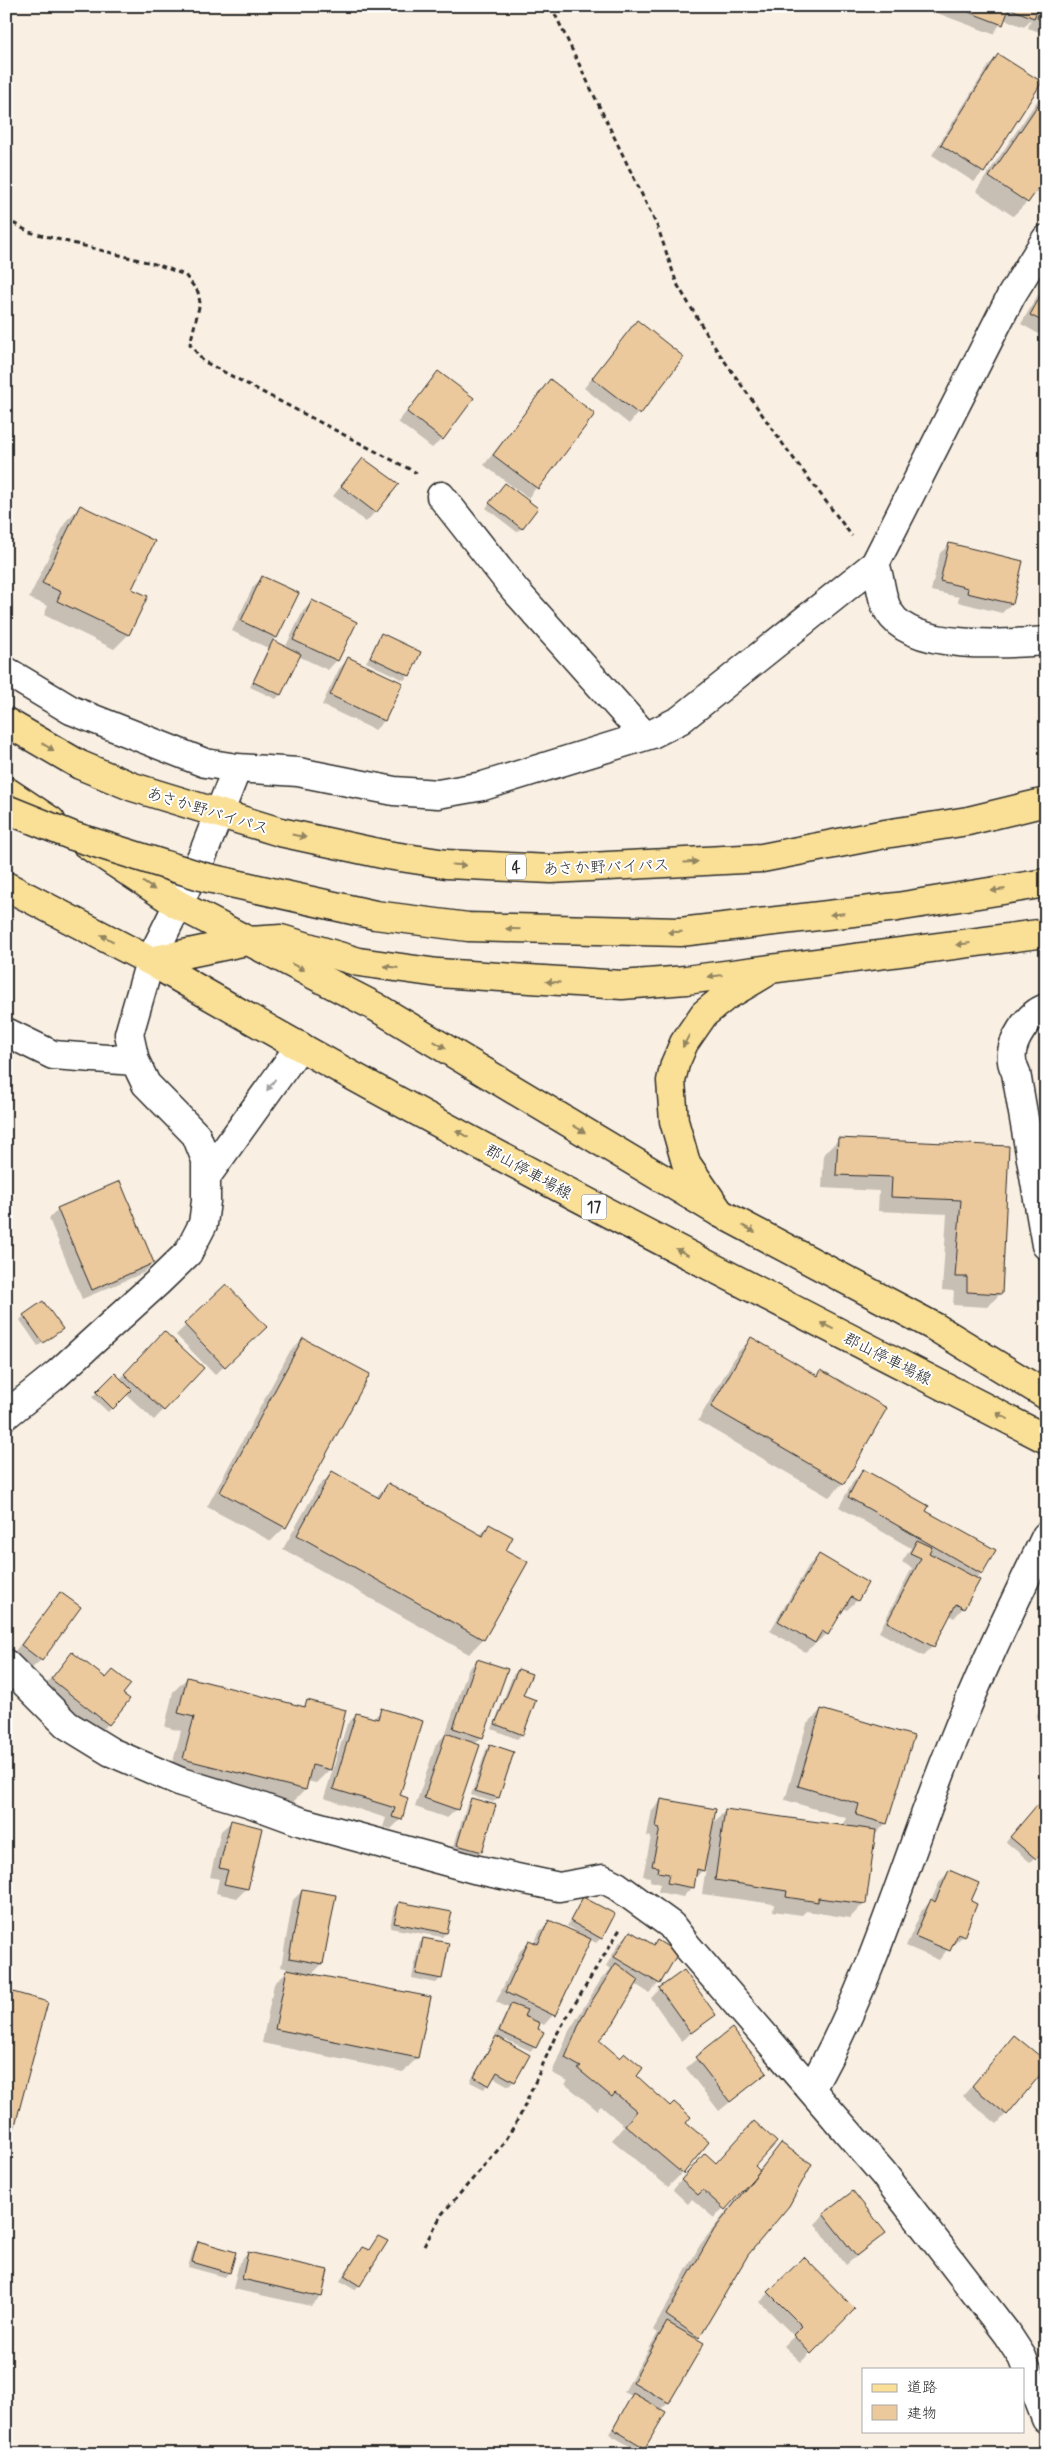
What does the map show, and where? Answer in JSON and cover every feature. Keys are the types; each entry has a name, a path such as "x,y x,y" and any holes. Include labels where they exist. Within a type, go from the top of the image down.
{"main road":[{"name":"あさか野バイパス","path":"6,722 80,766 133,787 280,832 387,856 446,864 551,869 762,858 885,834 968,822 1046,802"},
{"path":"6,791 177,904 376,1006 720,1214 935,1327 1046,1395"},
{"path":"6,809 73,836 204,877 375,915 468,927 680,932 897,907 1046,883"},
{"name":"郡山停車場線","path":"6,886 150,961 300,1046 598,1208 1046,1439"},
{"path":"150,961 247,941 280,939 359,962 428,972 563,983 622,985 776,968 1046,934"},
{"path":"720,1214 686,1163 674,1121 670,1082 684,1043 704,1014 725,997 776,968"}],"street":[{"path":"6,671 71,710 205,763 237,768 281,770 394,792 438,794 483,786 645,736 680,720 875,564 1011,296 1046,239"},
{"path":"441,496 515,590 645,736"},
{"path":"875,564 888,612 901,624 917,632 948,642 1046,641"},
{"path":"6,1415 57,1374 188,1253 203,1224 206,1201 206,1160 196,1135 146,1084 135,1060 129,1034 150,961 203,854 237,768"},
{"path":"1046,1008 1030,1017 1015,1043 1011,1060 1016,1073 1046,1245"},
{"path":"6,1032 53,1055 135,1060"},
{"path":"206,1177 300,1046"},
{"path":"811,2089 843,2029 866,1977 953,1740 996,1641 1046,1536"},
{"path":"6,1664 67,1725 110,1752 181,1782 250,1803 302,1822 474,1870 559,1887 603,1879 671,1924 687,1946 883,2173 1007,2334 1022,2357 1046,2419"}],"path":[{"path":"551,6 658,228 677,284 714,346 785,447 875,564"},
{"path":"6,219 29,232 159,264 185,275 198,292 200,303 190,344 195,354 203,362 423,476 441,496"},
{"path":"424,2246 442,2214 504,2143 521,2114 555,2037 637,1901"},
{"path":"362,2454 366,2450"}],"building":[{"path":"953,6 1010,6 1003,25"},
{"path":"1012,6 1039,6 1034,18 1011,9"},
{"path":"1041,6 1046,6 1046,22 1037,18"},
{"path":"998,54 1042,82 984,173 941,145"},
{"path":"1046,93 1046,177 1028,203 989,177"},
{"path":"1046,286 1046,323 1030,315"},
{"path":"637,320 684,357 640,415 592,378"},
{"path":"438,371 474,398 443,440 407,412"},
{"path":"550,379 595,414 538,489 493,455"},
{"path":"363,458 399,484 376,513 341,486"},
{"path":"505,483 538,508 522,529 489,503"},
{"path":"80,505 155,541 132,589 148,596 129,635 57,601 61,592 42,583"},
{"path":"949,543 1023,561 1013,604 967,593 968,588 940,581"},
{"path":"262,576 299,593 277,638 241,621"},
{"path":"312,600 357,622 338,661 293,640"},
{"path":"381,633 421,652 410,676 370,657"},
{"path":"273,640 301,654 281,695 253,682"},
{"path":"348,657 403,683 385,721 330,695"},
{"path":"838,1138 1009,1146 1002,1294 967,1292 967,1277 955,1277 961,1200 891,1197 892,1177 836,1175"},
{"path":"120,1181 154,1263 92,1290 57,1208"},
{"path":"226,1284 267,1327 225,1367 184,1324"},
{"path":"43,1301 63,1329 43,1343 23,1315"},
{"path":"164,1331 204,1368 164,1411 124,1374"},
{"path":"751,1337 818,1376 821,1370 887,1408 844,1484 711,1407"},
{"path":"303,1338 370,1374 286,1528 220,1492"},
{"path":"115,1373 132,1390 113,1409 96,1392"},
{"path":"863,1469 929,1506 926,1511 996,1550 982,1574 848,1497"},
{"path":"332,1471 379,1498 388,1483 483,1536 489,1524 513,1537 506,1550 528,1562 484,1640 297,1535"},
{"path":"917,1540 932,1547 929,1553 980,1580 964,1609 956,1604 934,1647 887,1622 921,1558 910,1553"},
{"path":"819,1554 868,1583 858,1601 851,1597 828,1635 822,1631 815,1643 778,1621"},
{"path":"60,1592 81,1607 42,1661 21,1645"},
{"path":"72,1652 106,1678 113,1670 131,1684 123,1694 130,1699 109,1725 51,1679"},
{"path":"477,1659 508,1669 483,1738 453,1728"},
{"path":"518,1669 532,1674 523,1695 536,1700 523,1735 495,1724"},
{"path":"187,1677 305,1707 307,1700 346,1710 331,1770 312,1765 306,1790 183,1759 194,1717 178,1713"},
{"path":"381,1708 423,1721 400,1795 408,1798 402,1820 392,1817 395,1808 333,1789 356,1713 378,1719"},
{"path":"821,1709 914,1736 887,1824 856,1815 859,1804 798,1786"},
{"path":"446,1733 480,1745 458,1810 424,1798"},
{"path":"490,1744 514,1752 499,1798 475,1791"},
{"path":"471,1798 496,1805 482,1852 457,1845"},
{"path":"661,1799 716,1809 704,1871 697,1869 694,1888 667,1883 669,1874 658,1872 659,1867 652,1866 660,1828 656,1827"},
{"path":"1037,1805 1046,1812 1046,1847 1036,1859 1010,1837"},
{"path":"725,1809 876,1830 866,1904 818,1898 818,1902 786,1897 787,1891 715,1880"},
{"path":"231,1820 262,1828 248,1889 224,1884 228,1870 219,1868"},
{"path":"949,1870 979,1883 971,1901 977,1904 964,1937 958,1934 950,1951 915,1936 931,1899 935,1902"},
{"path":"302,1889 336,1895 323,1964 289,1958"},
{"path":"583,1897 615,1914 602,1939 570,1921"},
{"path":"399,1902 452,1912 447,1933 394,1923"},
{"path":"549,1920 591,1939 555,2016 505,1992 529,1940 538,1944"},
{"path":"630,1931 654,1945 657,1940 678,1953 660,1984 614,1957"},
{"path":"423,1938 449,1943 442,1979 416,1974"},
{"path":"616,1963 639,1980 613,2024 599,2040 620,2058 625,2053 643,2068 637,2076 670,2106 674,2102 691,2117 686,2123 709,2142 683,2174 625,2125 637,2111 615,2093 612,2097 578,2069 581,2067 565,2058 583,2015"},
{"path":"287,1969 431,1997 418,2058 275,2029"},
{"path":"684,1970 716,2015 691,2033 659,1988"},
{"path":"6,1990 48,2002 6,2159"},
{"path":"511,2004 527,2010 524,2016 540,2023 538,2029 544,2032 536,2048 499,2031"},
{"path":"732,2028 767,2073 730,2102 695,2057"},
{"path":"1014,2035 1046,2061 1046,2068 1007,2115 972,2086"},
{"path":"496,2036 530,2055 515,2082 497,2072 489,2086 474,2077"},
{"path":"754,2121 777,2142 755,2166 760,2171 725,2210 703,2190 698,2195 681,2180 705,2153 716,2163"},
{"path":"781,2143 812,2164 789,2206 748,2255 699,2338 666,2315 714,2230"},
{"path":"853,2191 886,2233 856,2256 823,2214"},
{"path":"378,2236 388,2241 360,2286 344,2276 362,2247 369,2250"},
{"path":"198,2241 236,2252 230,2273 192,2262"},
{"path":"248,2252 328,2270 322,2297 242,2279"},
{"path":"804,2257 855,2309 811,2354 793,2335 802,2326 768,2292"},
{"path":"667,2322 704,2343 669,2403 633,2382"},
{"path":"633,2393 666,2412 645,2448 613,2429"}]}
